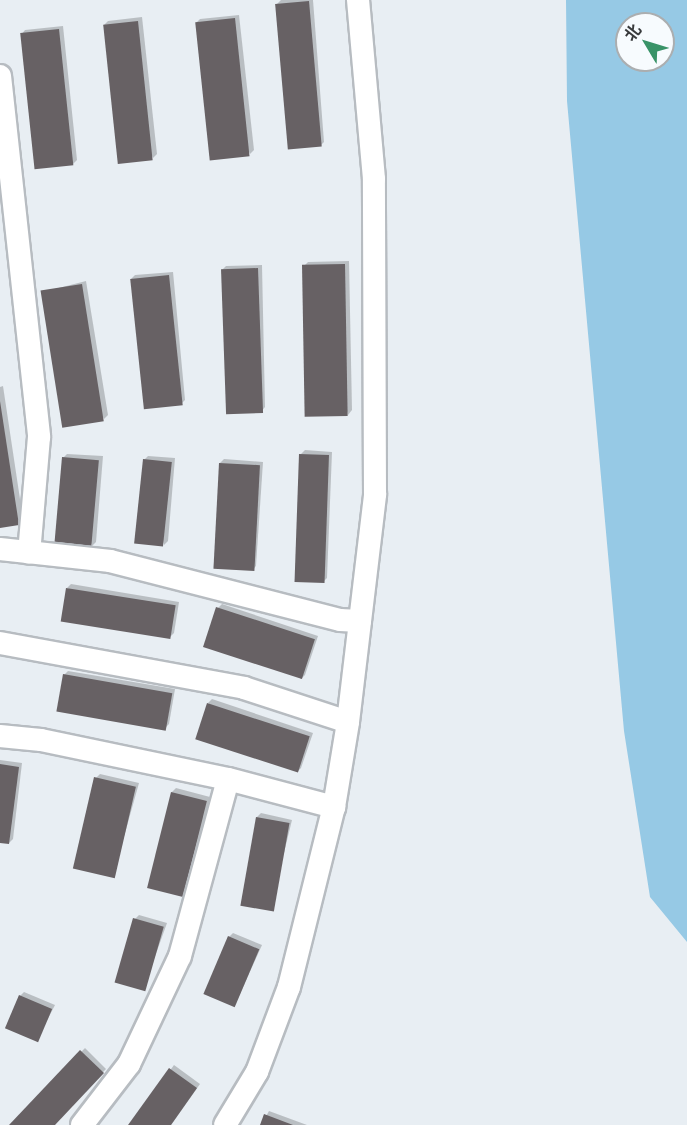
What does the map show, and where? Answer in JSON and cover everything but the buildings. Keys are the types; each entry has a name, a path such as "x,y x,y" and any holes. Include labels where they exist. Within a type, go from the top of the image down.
{"street":[{"path":"225,1125 257,1072 289,987 334,807 348,722 360,621 375,494 374,179 358,0"},
{"path":"0,76 39,437 29,552"},
{"path":"0,549 110,561 340,620 360,621"},
{"path":"0,642 244,688 348,722"},
{"path":"0,736 40,740 228,778 334,807"},
{"path":"82,1125 129,1064 180,956 228,778"}],"water":[{"path":"566,0 687,0 687,942 650,897 624,731 567,101"}]}
